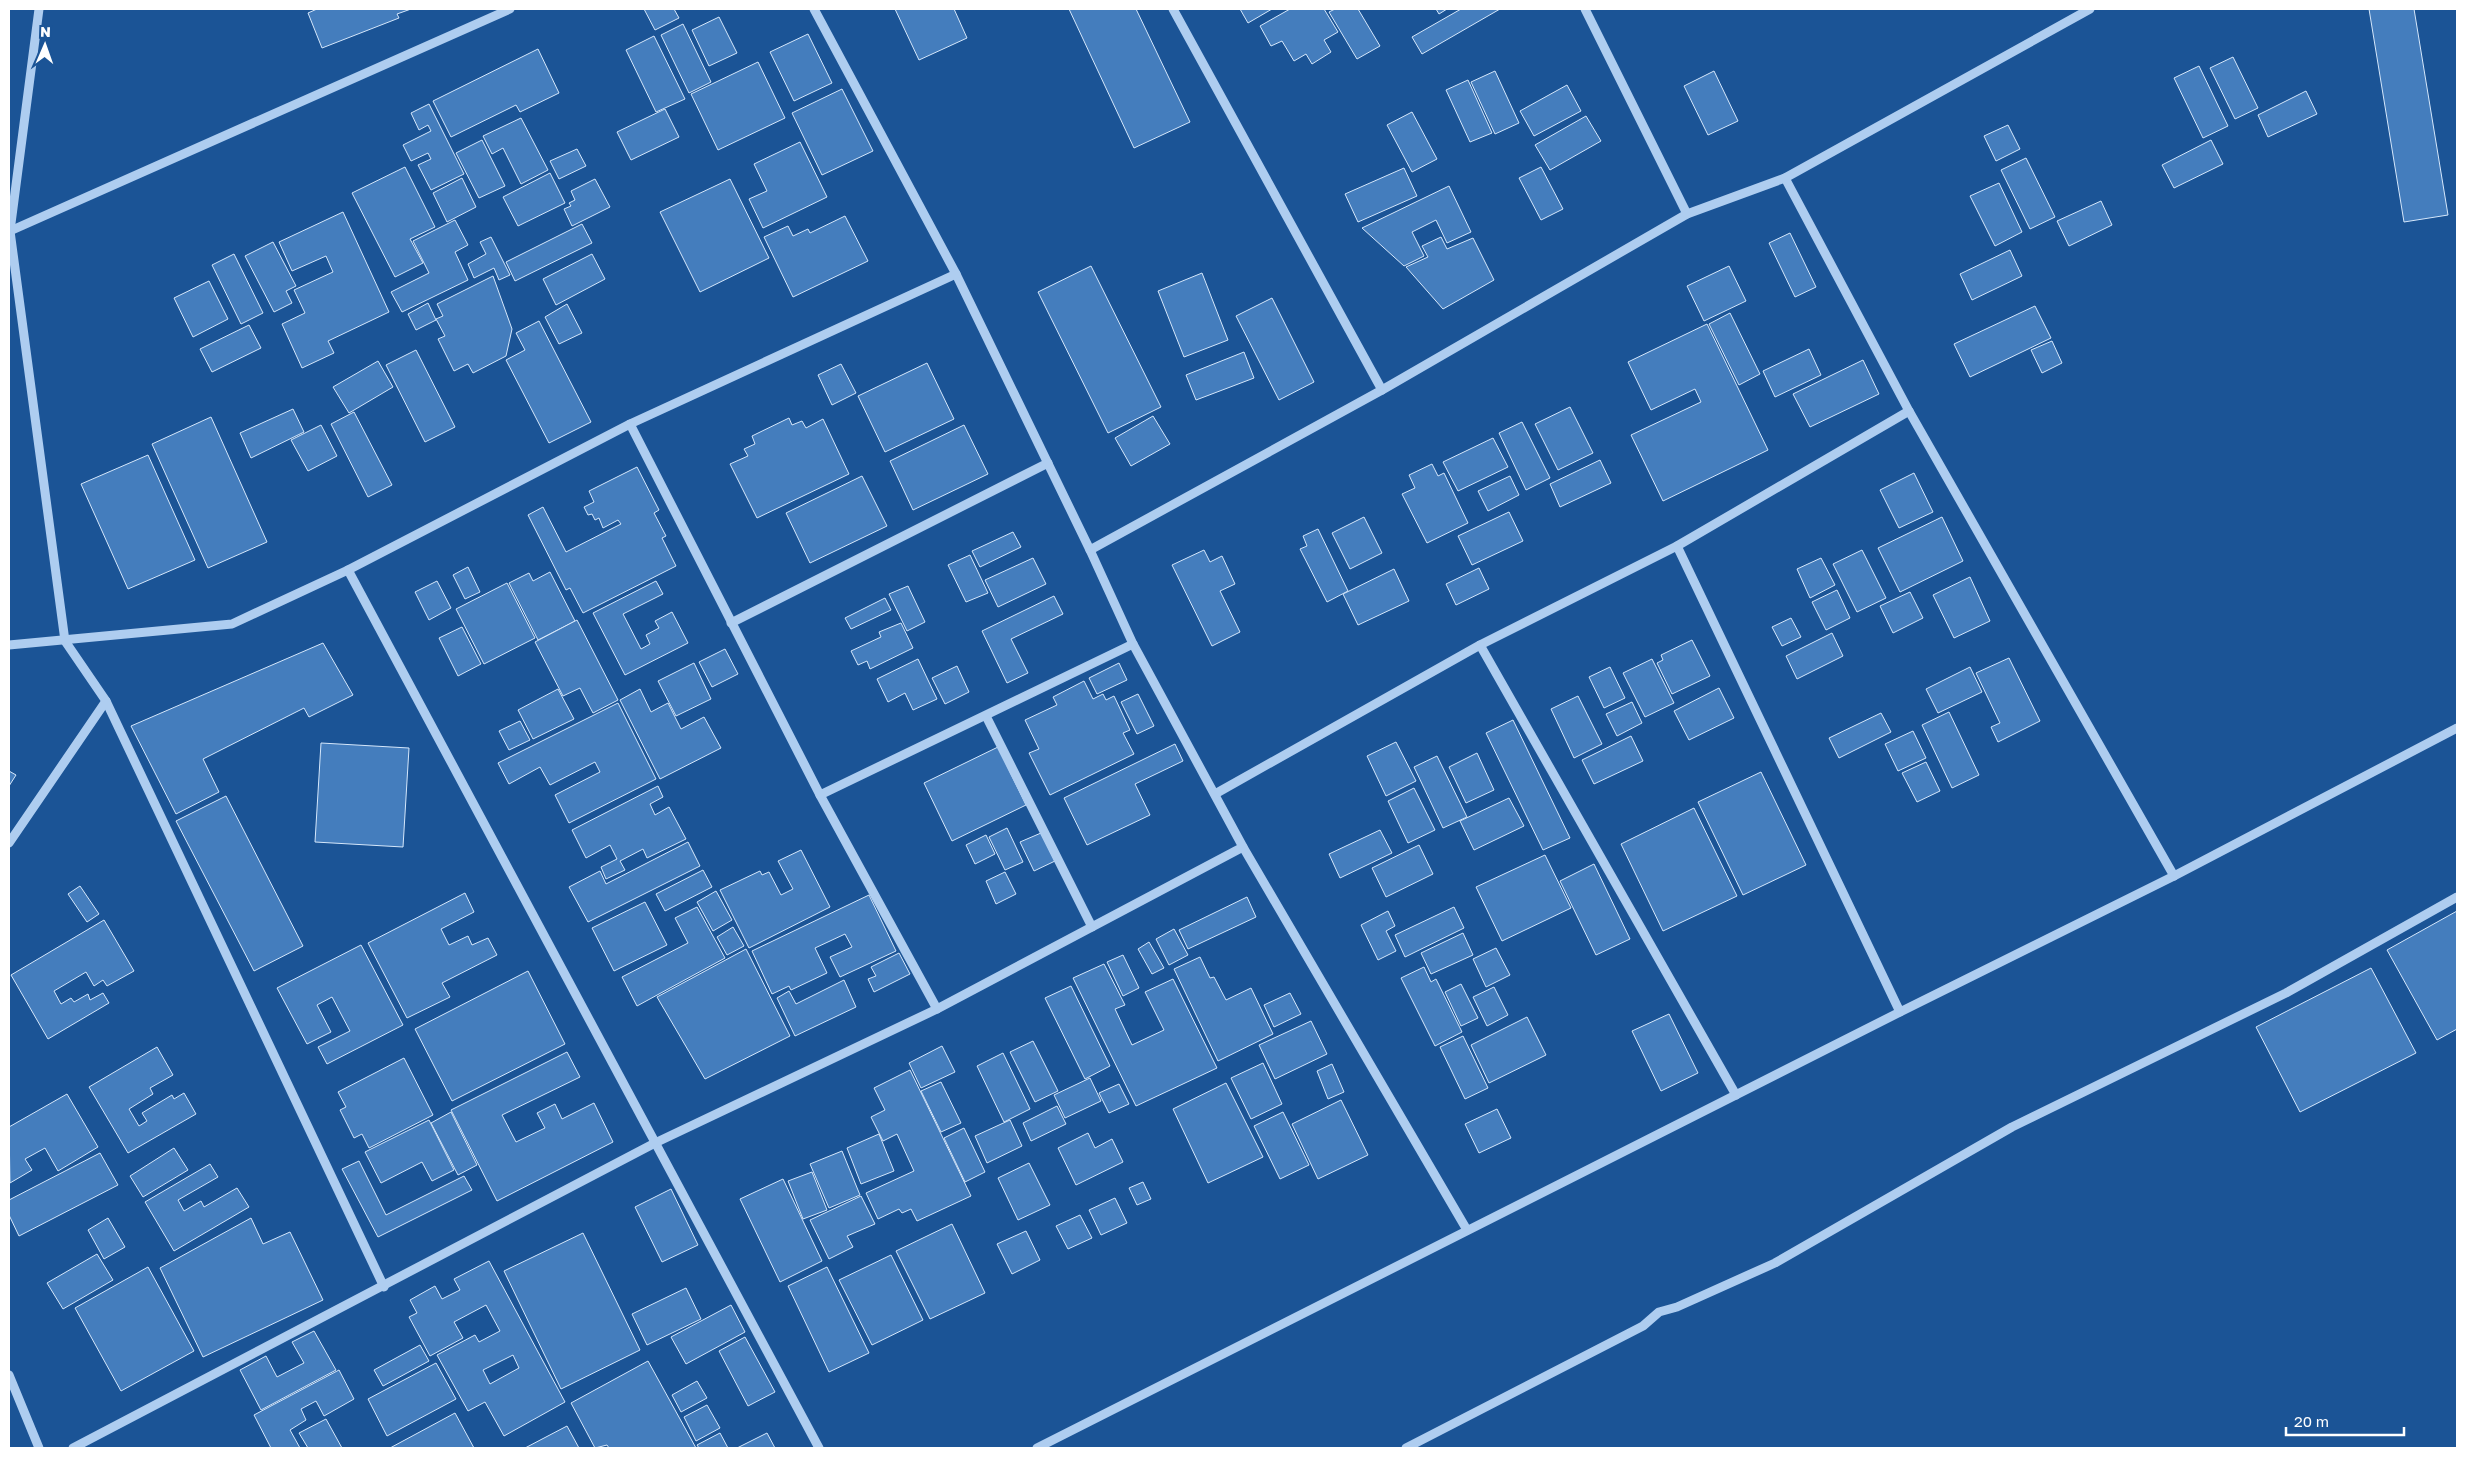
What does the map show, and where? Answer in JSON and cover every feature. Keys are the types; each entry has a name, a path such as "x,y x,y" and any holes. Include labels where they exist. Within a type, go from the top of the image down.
{"street":[{"path":"39,9 10,231 65,641 106,701 384,1287"},
{"path":"10,231 510,9"},
{"path":"814,9 956,274 1090,550 1133,644 1244,847 1467,1230"},
{"path":"1173,9 1382,390"},
{"path":"1585,9 1687,214"},
{"path":"1090,550 1382,390 1687,214 1785,178 2090,9"},
{"path":"1785,178 1909,411 2174,876"},
{"path":"9,645 232,624 348,570 630,424 956,274"},
{"path":"1215,794 1480,645 1677,546 1909,411"},
{"path":"630,424 820,795 937,1009"},
{"path":"731,623 1048,463"},
{"path":"1677,546 1900,1012"},
{"path":"348,570 819,1448"},
{"path":"820,795 1133,644"},
{"path":"1480,645 1736,1095"},
{"path":"9,843 106,701"},
{"path":"986,716 1092,927"},
{"path":"1037,1448 1900,1012 2174,876 2457,728"},
{"path":"73,1448 384,1287 654,1143 937,1009 1244,847"},
{"path":"1406,1448 1643,1326 1659,1312 1677,1307 1775,1263 2012,1127 2286,993 2457,897"},
{"path":"9,1375 39,1448"}],"building":[{"path":"317,9 411,9 397,14 399,18 322,48 308,13"},
{"path":"644,9 674,9 679,18 655,30"},
{"path":"895,9 954,9 967,38 919,60"},
{"path":"1069,9 1136,9 1190,122 1134,148"},
{"path":"1240,9 1272,9 1248,23"},
{"path":"1290,9 1324,9 1338,32 1324,40 1331,52 1312,64 1306,54 1294,61 1282,41 1271,46 1260,26"},
{"path":"1335,9 1358,9 1380,46 1357,59 1329,12"},
{"path":"1436,9 1447,9 1439,14"},
{"path":"1461,9 1500,9 1422,54 1412,37"},
{"path":"2369,9 2414,9 2448,215 2404,222"},
{"path":"719,17 737,53 709,66 692,30"},
{"path":"683,24 711,82 689,93 661,35"},
{"path":"808,34 832,83 794,101 770,52"},
{"path":"654,36 685,99 656,112 626,50"},
{"path":"538,49 559,93 520,112 516,105 451,137 433,101"},
{"path":"2233,57 2258,108 2235,119 2210,68"},
{"path":"758,62 785,118 718,150 691,94"},
{"path":"2199,66 2228,126 2203,138 2174,78"},
{"path":"1495,71 1519,123 1495,134 1471,82"},
{"path":"1714,71 1738,121 1708,135 1684,86"},
{"path":"1468,80 1492,133 1470,142 1446,90"},
{"path":"1567,85 1581,111 1534,136 1520,111"},
{"path":"842,89 873,151 822,175 792,113"},
{"path":"2306,91 2317,114 2268,137 2258,115"},
{"path":"429,104 464,174 431,190 418,165 431,159 428,153 411,161 403,145 431,131 428,125 419,130 411,113"},
{"path":"665,109 679,137 631,160 617,132"},
{"path":"1412,112 1437,159 1412,172 1387,125"},
{"path":"1586,116 1601,141 1550,170 1535,145"},
{"path":"521,118 548,170 521,184 503,148 492,154 483,136"},
{"path":"2008,125 2020,149 1996,161 1984,136"},
{"path":"482,140 505,186 479,198 456,153"},
{"path":"2211,140 2223,164 2174,188 2162,165"},
{"path":"800,142 827,197 763,228 749,199 767,191 754,164"},
{"path":"577,149 586,166 559,179 550,161"},
{"path":"2026,158 2055,217 2030,229 2001,170"},
{"path":"405,167 435,227 410,239 423,263 395,277 352,193"},
{"path":"1541,167 1563,209 1541,220 1519,178"},
{"path":"1404,168 1417,196 1358,222 1345,194"},
{"path":"550,173 565,203 518,226 503,197"},
{"path":"462,178 476,207 447,222 433,193"},
{"path":"595,179 610,207 572,226 564,209 571,206 569,203 575,200 571,191"},
{"path":"730,179 769,258 700,292 660,212"},
{"path":"1999,183 2022,232 1995,246 1970,196"},
{"path":"1449,186 1471,232 1447,243 1436,220 1412,232 1424,256 1404,266 1362,228"},
{"path":"2101,201 2112,225 2069,246 2057,221"},
{"path":"343,212 389,312 328,341 334,353 302,368 282,324 305,313 294,290 333,272 326,256 292,271 279,242"},
{"path":"845,216 868,261 793,297 764,237 788,226 793,236 808,229 810,233"},
{"path":"455,220 468,245 455,252 468,280 402,312 391,292 429,273 413,241"},
{"path":"582,224 592,243 515,281 506,262"},
{"path":"1790,233 1816,287 1795,297 1769,243"},
{"path":"491,237 510,275 499,280 494,268 474,278 468,264 486,254 480,242"},
{"path":"1441,237 1447,249 1473,238 1494,280 1443,309 1406,267 1428,257 1422,246"},
{"path":"273,242 296,286 286,291 292,303 274,312 245,256"},
{"path":"2010,250 2022,276 1972,300 1960,274"},
{"path":"234,254 263,313 241,324 212,265"},
{"path":"592,254 605,279 556,305 543,279"},
{"path":"1091,266 1161,407 1108,433 1038,292"},
{"path":"1729,266 1746,301 1704,321 1687,286"},
{"path":"1202,273 1228,340 1184,357 1158,291"},
{"path":"493,276 512,329 506,356 473,373 468,364 454,371 438,339 445,336 436,319 443,316 437,304"},
{"path":"209,281 228,319 193,337 174,298"},
{"path":"1272,298 1314,382 1279,400 1236,316"},
{"path":"428,303 436,320 416,330 408,314"},
{"path":"567,304 582,333 559,344 545,317"},
{"path":"2035,306 2051,338 1970,377 1954,344"},
{"path":"1730,313 1760,374 1739,385 1709,324"},
{"path":"539,321 591,422 549,443 506,360 525,350 516,333"},
{"path":"1707,324 1768,450 1663,501 1631,435 1701,402 1695,389 1651,410 1628,362"},
{"path":"249,325 261,348 212,372 200,349"},
{"path":"2052,341 2062,363 2042,373 2031,350"},
{"path":"1809,349 1821,375 1775,397 1763,371"},
{"path":"416,350 455,427 425,442 386,365"},
{"path":"1244,352 1254,378 1196,400 1186,375"},
{"path":"1863,360 1879,394 1810,427 1793,394"},
{"path":"378,361 393,387 349,413 333,387"},
{"path":"927,363 954,419 885,452 858,396"},
{"path":"841,364 856,393 832,405 818,375"},
{"path":"1570,407 1593,453 1558,470 1535,424"},
{"path":"293,409 304,432 251,458 240,433"},
{"path":"354,412 392,485 368,497 331,424"},
{"path":"1153,416 1170,444 1131,466 1115,438"},
{"path":"211,417 267,542 208,568 152,444"},
{"path":"789,418 792,425 802,421 806,428 823,419 849,474 757,518 730,464 748,456 744,449 755,444 752,436"},
{"path":"1522,422 1550,478 1526,490 1499,433"},
{"path":"321,425 337,456 308,471 291,440"},
{"path":"964,425 988,474 913,510 890,461"},
{"path":"1493,438 1508,467 1458,491 1443,462"},
{"path":"148,455 195,560 128,589 81,484"},
{"path":"1600,460 1611,483 1560,507 1550,484"},
{"path":"1432,464 1438,476 1444,473 1468,523 1427,543 1402,494 1415,488 1409,475"},
{"path":"637,467 659,510 654,513 666,536 662,538 676,566 583,613 570,588 566,590 528,515 543,507 566,552 621,524 618,520 603,528 599,518 595,520 592,514 588,515 584,507 594,502 589,491"},
{"path":"1914,473 1933,512 1899,528 1880,490"},
{"path":"862,476 887,526 810,563 786,513"},
{"path":"1510,476 1519,495 1488,511 1478,491"},
{"path":"1509,512 1523,541 1472,565 1458,536"},
{"path":"1364,517 1382,553 1350,569 1332,533"},
{"path":"1942,517 1963,561 1900,592 1878,548"},
{"path":"1318,529 1348,591 1327,602 1300,549 1307,546 1303,536"},
{"path":"1013,532 1021,547 980,567 972,551"},
{"path":"1204,550 1210,562 1222,556 1235,584 1220,591 1240,632 1212,646 1172,565"},
{"path":"1862,550 1886,598 1857,612 1833,564"},
{"path":"970,555 988,593 966,602 948,565"},
{"path":"1033,558 1046,584 998,607 985,580"},
{"path":"1821,558 1835,585 1810,598 1797,569"},
{"path":"468,567 480,592 465,599 453,575"},
{"path":"1479,568 1489,589 1456,605 1446,584"},
{"path":"1394,569 1409,601 1358,625 1343,594"},
{"path":"550,572 575,621 538,640 509,583 529,573 533,581"},
{"path":"1970,577 1990,621 1954,638 1933,595"},
{"path":"437,581 451,608 429,620 415,592"},
{"path":"656,581 663,594 623,614 641,649 650,644 646,635 659,628 655,621 672,612 688,643 625,675 593,613"},
{"path":"507,583 535,638 484,664 456,609"},
{"path":"908,586 925,622 907,631 889,594"},
{"path":"1837,590 1850,618 1826,630 1812,602"},
{"path":"1910,592 1923,618 1893,633 1880,606"},
{"path":"1054,596 1063,614 1011,639 1028,673 1007,683 982,631"},
{"path":"885,598 891,610 851,629 845,618"},
{"path":"1791,618 1801,637 1782,646 1772,627"},
{"path":"577,620 618,700 593,713 580,688 563,696 535,642"},
{"path":"901,623 913,648 870,669 867,661 858,665 851,651 881,637 879,632"},
{"path":"462,627 481,664 458,676 439,638"},
{"path":"1832,633 1843,656 1797,679 1786,656"},
{"path":"1692,640 1710,676 1672,694 1657,663 1663,660 1661,655"},
{"path":"323,643 353,695 309,717 304,708 203,759 219,792 176,814 131,726"},
{"path":"725,649 738,674 712,687 699,662"},
{"path":"2009,658 2040,721 1998,742 1991,727 2000,723 1976,673"},
{"path":"918,659 937,699 913,710 905,693 888,702 877,679"},
{"path":"1652,659 1674,703 1645,717 1623,673"},
{"path":"694,663 711,699 676,716 658,681"},
{"path":"1119,663 1127,680 1097,694 1089,678"},
{"path":"957,666 969,692 945,704 932,678"},
{"path":"1610,667 1625,698 1604,708 1589,677"},
{"path":"1970,667 1982,692 1938,713 1926,689"},
{"path":"1084,681 1093,699 1103,694 1106,700 1114,696 1130,730 1123,733 1134,754 1050,795 1029,753 1039,749 1025,720 1057,705 1053,697"},
{"path":"1719,688 1734,718 1689,740 1674,711"},
{"path":"558,689 574,719 533,739 518,710"},
{"path":"640,689 651,712 668,703 681,729 704,717 721,748 660,779 620,700"},
{"path":"1138,694 1154,726 1137,734 1121,702"},
{"path":"1578,696 1602,744 1574,758 1551,709"},
{"path":"1632,702 1642,723 1617,736 1606,714"},
{"path":"618,703 656,779 569,823 555,795 600,772 595,762 550,785 540,767 509,784 498,763"},
{"path":"1949,712 1979,775 1952,788 1922,725"},
{"path":"1881,713 1891,732 1839,758 1829,738"},
{"path":"1513,720 1570,838 1543,850 1486,733"},
{"path":"520,721 530,740 509,750 499,731"},
{"path":"1913,731 1926,758 1898,771 1885,744"},
{"path":"1631,736 1643,761 1594,784 1582,760"},
{"path":"1396,742 1416,781 1386,796 1367,756"},
{"path":"321,743 409,748 403,847 315,842"},
{"path":"1175,744 1183,761 1135,784 1150,815 1087,845 1064,798"},
{"path":"998,747 1026,805 952,841 924,783"},
{"path":"1477,753 1494,790 1466,803 1449,767"},
{"path":"1437,756 1467,817 1443,828 1414,767"},
{"path":"1926,762 1940,791 1917,802 1902,773"},
{"path":"9,771 16,775 9,786"},
{"path":"1761,772 1806,865 1743,895 1698,802"},
{"path":"658,786 663,797 650,804 655,815 669,807 686,839 647,858 643,849 620,861 625,870 606,879 601,867 617,859 610,845 586,858 572,830"},
{"path":"1414,788 1435,830 1408,843 1388,801"},
{"path":"226,796 303,946 254,971 176,821"},
{"path":"1509,798 1524,826 1474,850 1460,821"},
{"path":"1694,808 1737,896 1663,931 1621,844"},
{"path":"1007,828 1023,862 1005,870 989,837"},
{"path":"1380,830 1392,853 1340,878 1329,854"},
{"path":"1041,833 1055,861 1034,871 1020,842"},
{"path":"986,835 995,854 975,864 966,845"},
{"path":"688,842 700,866 588,922 569,887 600,871 606,884"},
{"path":"1419,845 1433,874 1386,897 1372,868"},
{"path":"801,850 830,907 749,948 720,890 760,871 762,875 769,872 781,895 793,889 778,861"},
{"path":"1545,855 1571,908 1502,941 1476,887"},
{"path":"1594,864 1630,939 1596,955 1560,881"},
{"path":"703,870 712,887 665,911 656,894"},
{"path":"1005,872 1016,894 996,904 986,881"},
{"path":"80,886 99,914 87,922 68,894"},
{"path":"716,891 732,920 713,931 697,902"},
{"path":"465,893 474,912 441,929 449,945 468,936 472,945 488,938 497,955 442,983 450,997 407,1018 368,943"},
{"path":"869,895 896,951 840,977 830,957 852,947 845,934 815,948 827,973 791,990 789,986 772,994 752,951"},
{"path":"1247,897 1256,917 1188,949 1179,930"},
{"path":"645,902 667,945 614,971 592,928"},
{"path":"697,907 725,958 637,1006 622,977 688,943 675,918"},
{"path":"1454,907 1464,928 1405,957 1395,935"},
{"path":"1388,911 1395,926 1386,931 1396,951 1378,960 1361,925"},
{"path":"2457,911 2457,1029 2437,1040 2387,950"},
{"path":"104,920 134,971 107,986 103,980 94,986 86,972 54,991 61,1004 71,998 74,1002 88,994 90,1000 103,993 109,1003 48,1039 11,975"},
{"path":"733,927 744,946 727,955 717,937"},
{"path":"1174,929 1188,955 1169,965 1156,939"},
{"path":"1463,933 1473,955 1431,974 1421,953"},
{"path":"1149,942 1164,968 1152,974 1138,949"},
{"path":"361,945 403,1025 327,1064 318,1047 350,1031 332,997 317,1005 331,1032 307,1044 277,988"},
{"path":"1496,948 1510,975 1486,987 1473,959"},
{"path":"746,949 790,1036 705,1079 657,997"},
{"path":"899,953 910,974 874,992 868,979 876,976 871,967"},
{"path":"1123,955 1139,988 1123,996 1107,962"},
{"path":"1200,957 1210,978 1214,977 1226,1000 1251,988 1273,1034 1218,1061 1174,969"},
{"path":"1104,964 1125,1005 1115,1009 1132,1045 1164,1030 1145,992 1173,979 1217,1068 1136,1106 1073,978"},
{"path":"1424,967 1431,982 1436,979 1462,1032 1435,1046 1401,978"},
{"path":"2371,968 2416,1053 2300,1112 2256,1027"},
{"path":"528,971 565,1044 452,1101 415,1029"},
{"path":"844,980 856,1007 795,1036 777,998 789,991 796,1004"},
{"path":"1461,984 1478,1018 1461,1026 1445,992"},
{"path":"1071,986 1110,1066 1085,1079 1045,998"},
{"path":"1494,987 1508,1015 1487,1026 1473,997"},
{"path":"1290,993 1301,1014 1274,1027 1264,1005"},
{"path":"1669,1014 1698,1073 1661,1091 1632,1031"},
{"path":"1527,1017 1546,1055 1489,1083 1471,1045"},
{"path":"1311,1021 1327,1054 1275,1079 1259,1045"},
{"path":"1463,1036 1488,1088 1465,1099 1440,1047"},
{"path":"1033,1041 1058,1091 1035,1102 1010,1052"},
{"path":"942,1046 955,1072 921,1088 909,1063"},
{"path":"157,1047 173,1075 150,1088 153,1094 129,1109 139,1126 147,1121 142,1113 172,1095 174,1099 184,1093 196,1114 128,1153 89,1087"},
{"path":"567,1052 580,1077 502,1115 516,1142 545,1128 537,1113 555,1104 562,1119 594,1103 613,1142 497,1201 451,1110"},
{"path":"1003,1053 1030,1109 1004,1122 977,1066"},
{"path":"404,1058 433,1115 369,1148 362,1134 354,1138 340,1110 346,1107 338,1092"},
{"path":"1263,1063 1282,1104 1251,1119 1231,1078"},
{"path":"1332,1064 1344,1092 1328,1099 1317,1071"},
{"path":"910,1070 971,1196 917,1221 911,1209 902,1213 899,1209 878,1219 866,1193 914,1171 897,1134 883,1141 871,1117 885,1110 874,1088"},
{"path":"1090,1078 1101,1101 1065,1118 1054,1095"},
{"path":"941,1082 961,1123 941,1132 921,1091"},
{"path":"1226,1083 1263,1157 1208,1183 1173,1109"},
{"path":"1119,1084 1129,1104 1109,1113 1099,1093"},
{"path":"67,1094 98,1147 58,1171 45,1148 25,1159 32,1170 10,1183 9,1127"},
{"path":"1341,1100 1368,1155 1318,1179 1292,1124"},
{"path":"1057,1106 1066,1124 1031,1141 1023,1123"},
{"path":"1497,1109 1511,1138 1479,1153 1465,1124"},
{"path":"451,1112 477,1165 458,1175 431,1123"},
{"path":"1283,1112 1309,1165 1280,1179 1254,1126"},
{"path":"429,1120 454,1170 432,1181 422,1162 381,1183 365,1152"},
{"path":"1010,1120 1022,1146 987,1163 975,1136"},
{"path":"964,1128 985,1172 965,1182 944,1138"},
{"path":"1088,1133 1095,1148 1112,1139 1123,1162 1076,1185 1058,1148"},
{"path":"879,1134 894,1171 861,1184 847,1148"},
{"path":"174,1148 188,1170 143,1197 130,1176"},
{"path":"842,1151 860,1195 829,1208 810,1164"},
{"path":"100,1153 118,1185 19,1236 9,1215 9,1200"},
{"path":"359,1161 386,1215 464,1176 472,1190 378,1237 342,1169"},
{"path":"1029,1163 1050,1205 1018,1220 998,1178"},
{"path":"210,1164 218,1177 178,1200 184,1211 201,1201 204,1207 237,1188 249,1207 174,1251 145,1202"},
{"path":"812,1172 827,1210 803,1219 788,1181"},
{"path":"783,1179 822,1261 780,1282 740,1199"},
{"path":"1143,1182 1151,1199 1137,1205 1129,1188"},
{"path":"671,1189 698,1245 662,1262 635,1207"},
{"path":"861,1196 875,1224 847,1236 853,1247 829,1259 810,1220"},
{"path":"1115,1198 1127,1223 1101,1235 1089,1210"},
{"path":"1080,1215 1092,1238 1068,1249 1056,1226"},
{"path":"108,1218 125,1247 104,1259 88,1230"},
{"path":"251,1218 263,1244 290,1232 323,1300 203,1357 160,1268"},
{"path":"952,1224 985,1293 930,1319 896,1251"},
{"path":"1026,1231 1040,1260 1012,1274 997,1244"},
{"path":"583,1233 640,1350 561,1389 504,1271"},
{"path":"97,1254 113,1280 63,1309 47,1283"},
{"path":"891,1255 923,1320 872,1345 839,1280"},
{"path":"489,1261 565,1402 504,1436 485,1402 468,1411 437,1355 475,1335 479,1342 500,1331 486,1305 454,1322 463,1338 430,1356 409,1317 417,1313 410,1300 435,1286 442,1299 460,1290 454,1279","holes":["513,1355 519,1368 490,1384 483,1370"]},
{"path":"148,1267 194,1351 121,1391 75,1308"},
{"path":"827,1267 869,1353 829,1372 788,1286"},
{"path":"686,1288 701,1319 647,1345 632,1314"},
{"path":"731,1305 745,1332 686,1364 671,1337"},
{"path":"314,1331 336,1370 261,1410 240,1370 266,1356 277,1377 304,1363 292,1342"},
{"path":"745,1337 775,1392 748,1406 719,1351"},
{"path":"420,1345 429,1361 383,1386 374,1370"},
{"path":"648,1361 696,1448 609,1448 607,1445 595,1448 571,1403"},
{"path":"436,1363 456,1399 387,1436 368,1399"},
{"path":"339,1370 354,1399 324,1416 316,1401 301,1409 306,1420 290,1430 300,1448 271,1448 254,1415"},
{"path":"697,1381 707,1398 681,1412 672,1395"},
{"path":"707,1405 720,1428 696,1441 684,1417"},
{"path":"455,1413 474,1448 390,1448"},
{"path":"326,1419 342,1448 308,1448 299,1433"},
{"path":"567,1426 579,1448 525,1448"},
{"path":"720,1433 728,1448 699,1448 697,1445"},
{"path":"767,1433 775,1448 737,1448"}]}
